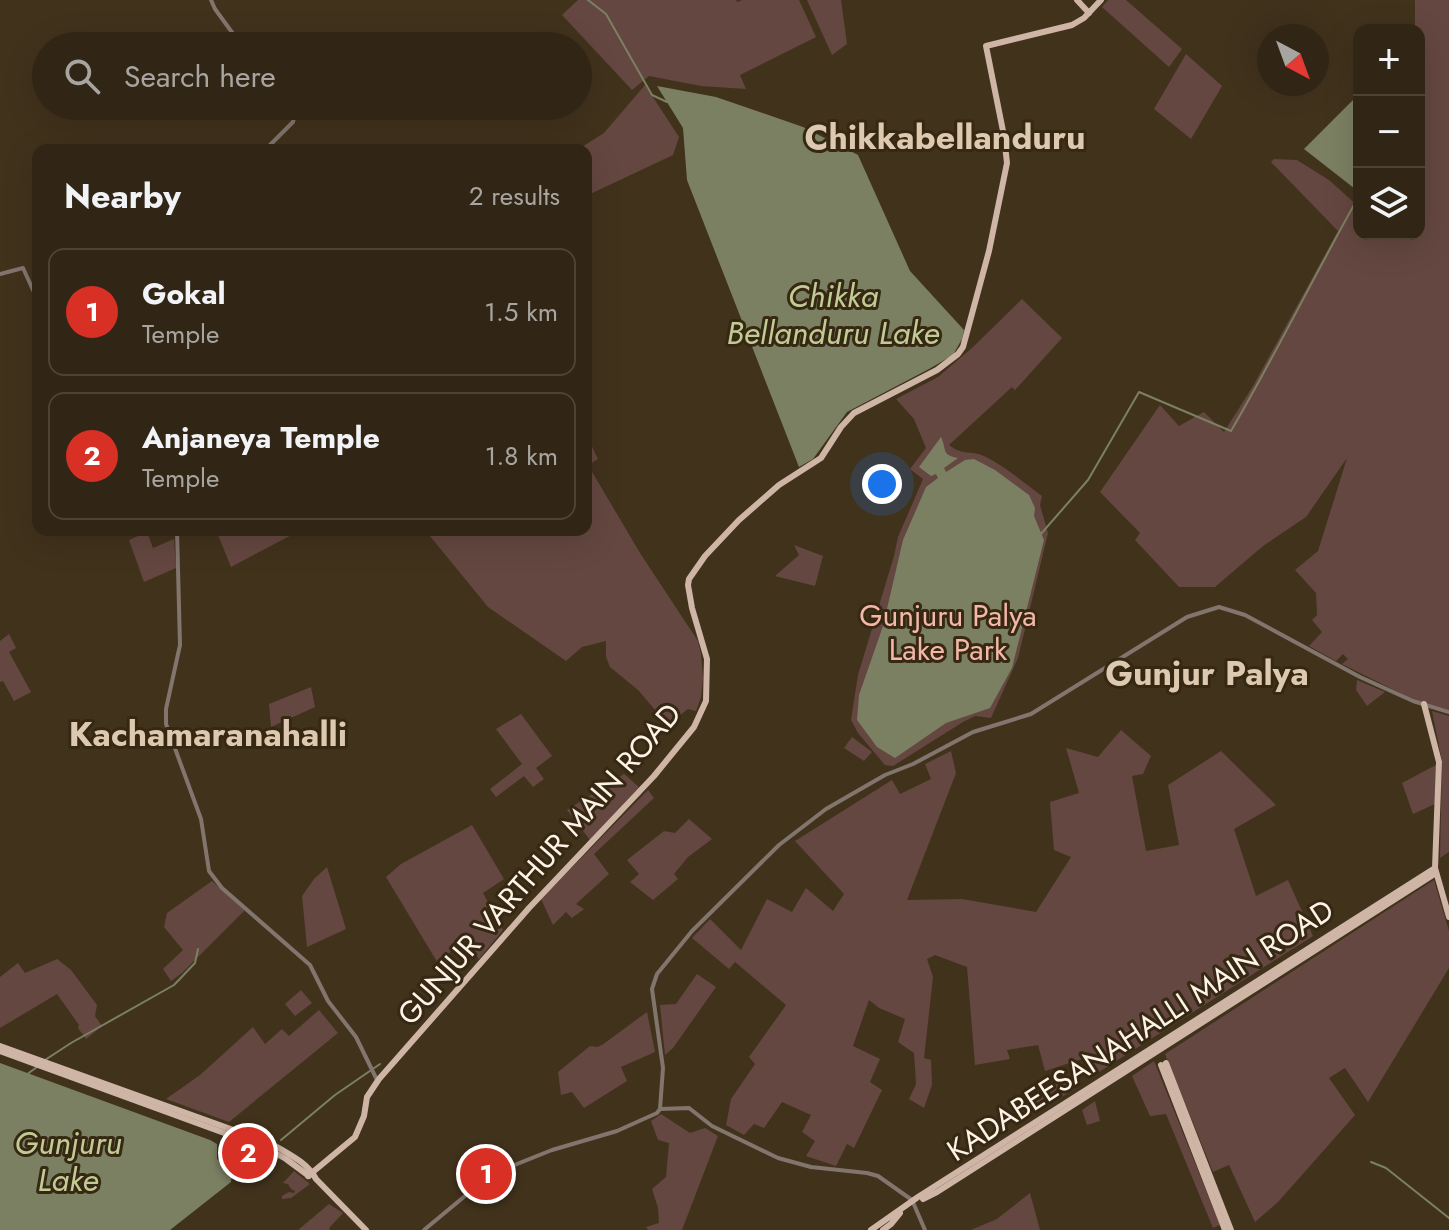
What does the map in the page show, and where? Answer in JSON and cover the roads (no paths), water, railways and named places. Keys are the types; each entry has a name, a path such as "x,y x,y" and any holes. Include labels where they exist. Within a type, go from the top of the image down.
{"main road":[{"path":"1077,0 1092,10"},
{"path":"1087,0 1092,10"},
{"name":"GUNJUR VARTHUR MAIN ROAD","path":"310,1174 355,1137 364,1116 367,1097 377,1081 529,908 654,776 694,727 706,701 707,683 705,651 688,585 698,564 739,520 779,485 821,458 847,419 937,370 958,354 966,343 992,241 1007,163 986,46 1072,25 1101,0"},
{"path":"1424,704 1439,762 1436,870 1449,917"},
{"name":"KADABEESANAHALLI MAIN ROAD","path":"871,1230 913,1201 937,1192 1436,870"},
{"path":"0,1048 272,1144 299,1161 366,1230"},
{"path":"1163,1064 1228,1230"},
{"name":"KADABEESANAHALLI MAIN ROAD","path":"883,1230 913,1201"}],"street":[{"path":"211,0 232,32"},
{"path":"271,144 293,120"},
{"path":"0,274 23,268 32,288"},
{"path":"177,536 180,645 166,709 166,724 201,819 209,871 222,888 310,965 328,1001 356,1037 377,1081"},
{"path":"660,1109 663,1068 652,989 657,974 692,931 779,845 826,809 885,775 978,730 1028,715 1179,622 1219,607 1245,615 1360,677 1413,701 1449,712"},
{"path":"424,1230 497,1172 544,1153 622,1129 652,1116 660,1109 689,1108 712,1126 787,1161 878,1176 913,1201 925,1230"}],"water":[{"name":"Chikka Bellanduru Lake","path":"657,86 716,97 803,127 858,155 910,271 964,330 953,355 847,412 813,459 799,467 687,180 683,128"},
{"path":"1353,100 1353,187 1304,149"},
{"name":"Gunjuru Palya Lake Park","path":"941,437 947,453 958,458 944,468 946,472 965,460 974,459 1029,495 1044,540 1012,668 990,708 946,723 895,758 877,747 857,720 859,695 883,626 903,540 926,487 938,478 936,474 931,476 919,467"},
{"name":"Gunjuru Lake","path":"0,1063 210,1140 217,1144 217,1159 232,1170 231,1182 170,1230 0,1230"}],"waterway":[{"path":"588,0 606,14 652,95 667,102"},
{"path":"1040,535 1088,480 1139,392 1231,431 1353,207"},
{"path":"45,1060 174,985 195,963 198,949"},
{"path":"281,1140 335,1095 380,1064"},
{"path":"26,1075 37,1067"},
{"path":"232,1177 247,1173 267,1156"},
{"path":"1371,1162 1386,1168 1449,1218"}],"place":[{"name":"Anjaneya Temple","path":"248,1153"},
{"name":"Gokal","path":"486,1174"}],"district":[{"name":"Chikkabellanduru","path":"945,137"},
{"name":"Gunjur Palya","path":"1207,673"},
{"name":"Kachamaranahalli","path":"208,734"}]}
